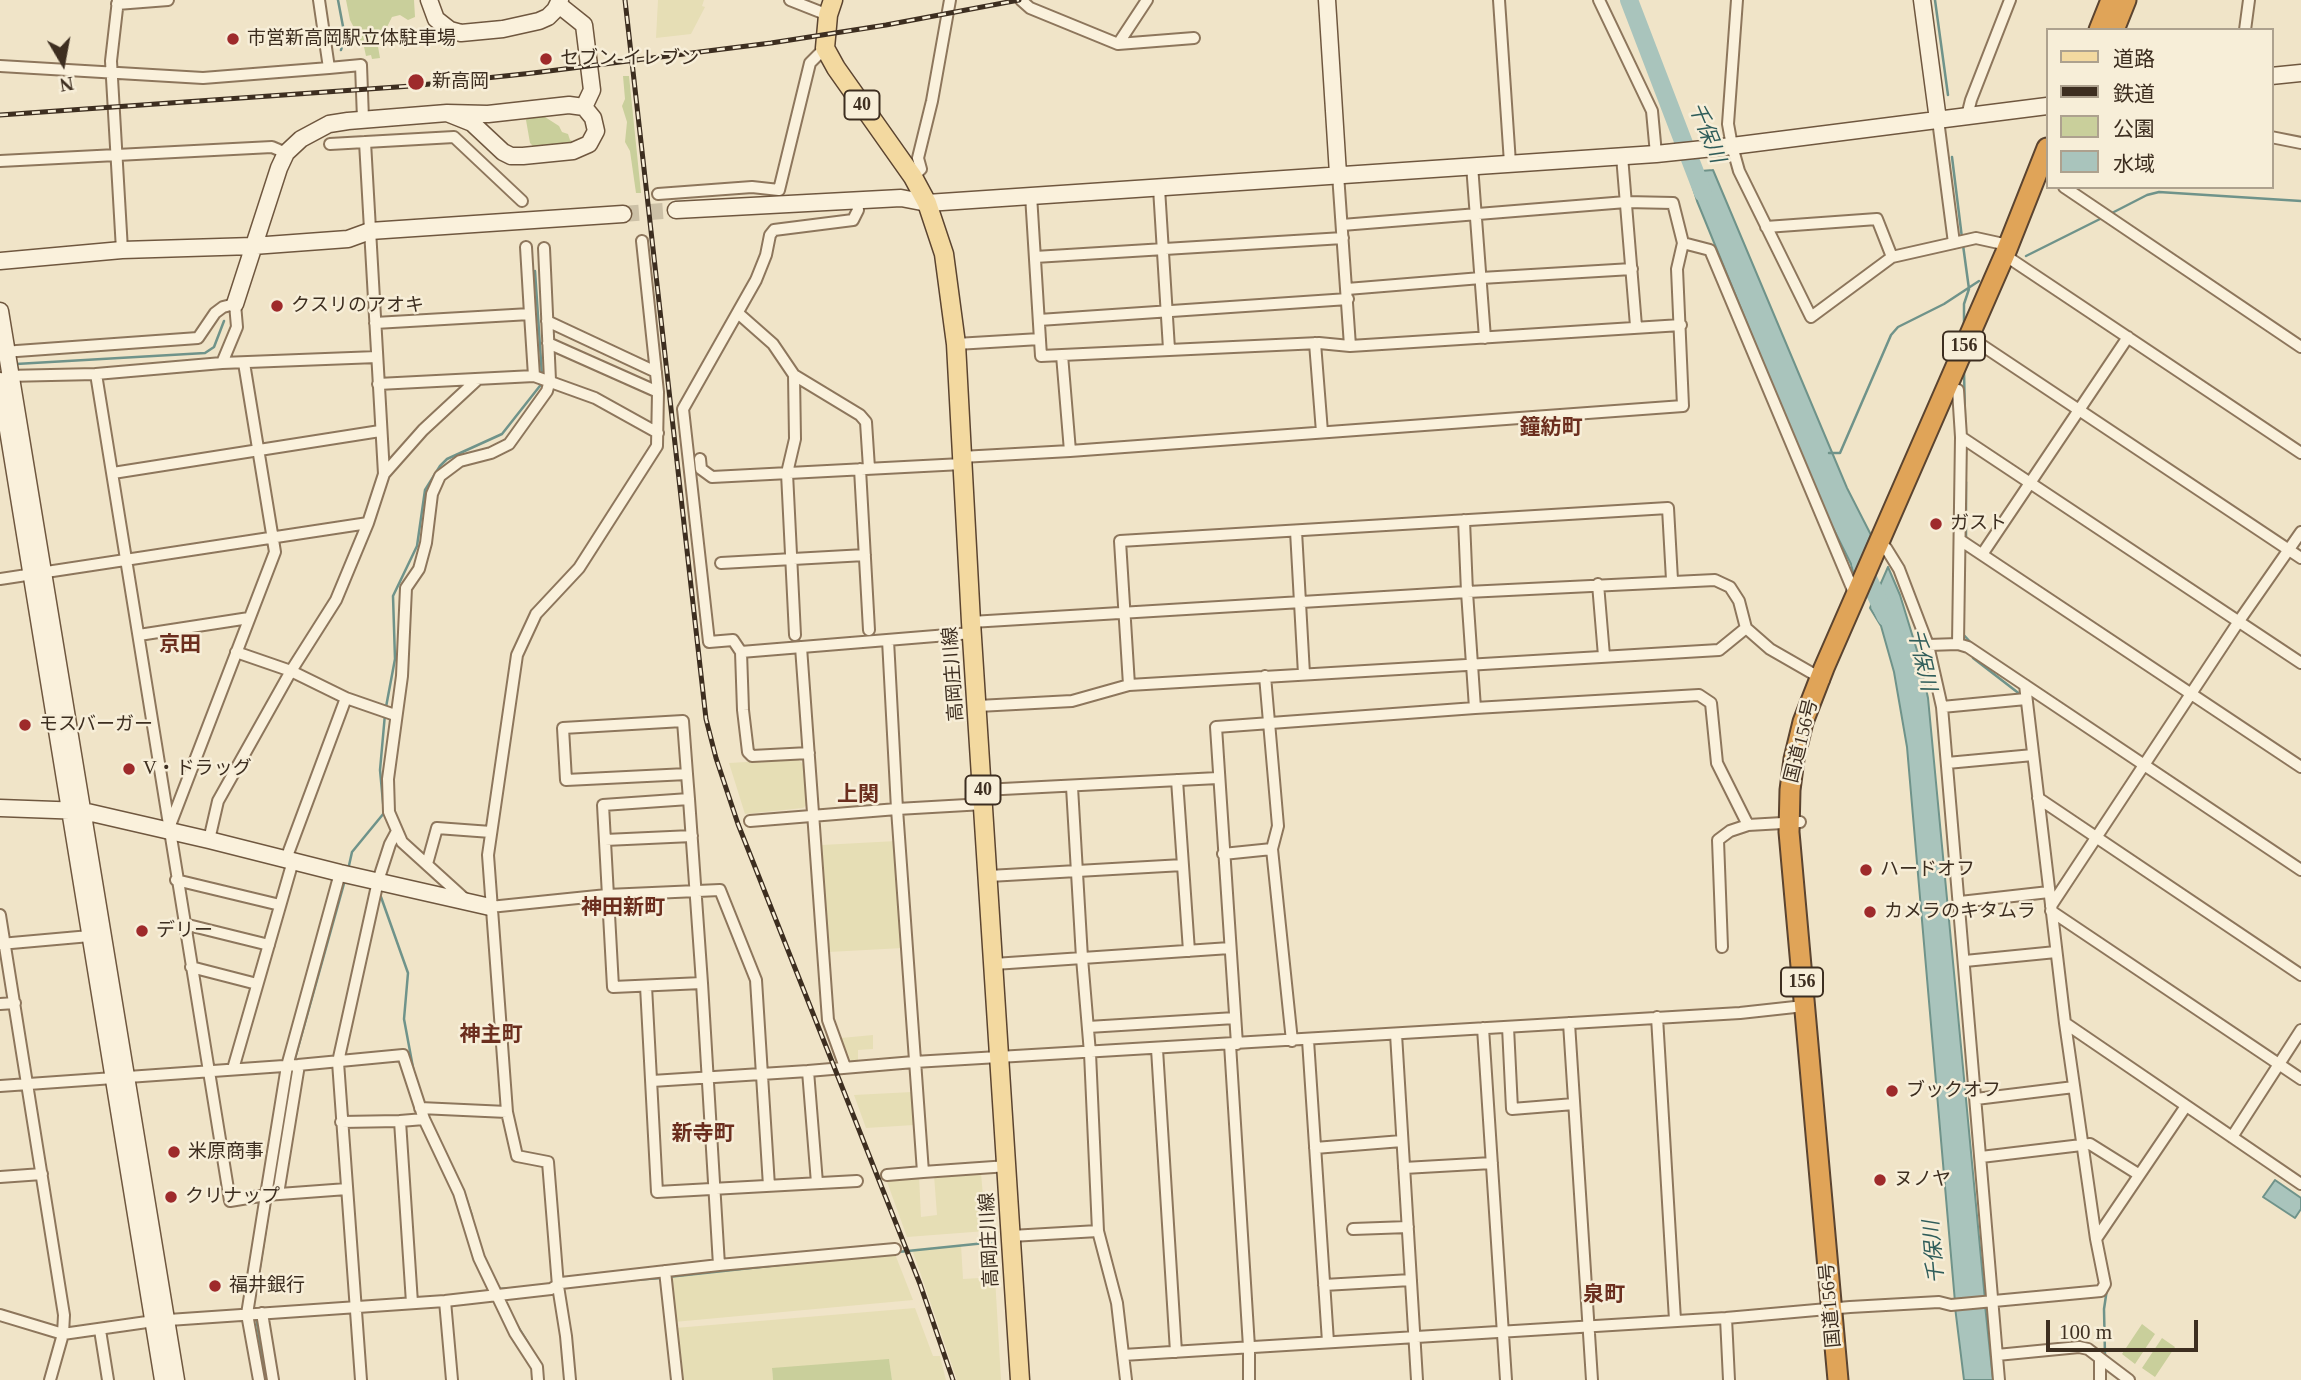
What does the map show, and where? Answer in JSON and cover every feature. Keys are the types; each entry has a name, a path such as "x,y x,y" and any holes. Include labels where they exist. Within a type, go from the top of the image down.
{"highway":[{"path":"2100,28 2111,0"},
{"path":"2115,28 2126,0"},
{"name":"国道156号","path":"1849,1380 1837,1309 1804,1006 1794,759 1803,722 1824,680 1859,594 1958,390 2046,151"},
{"name":"国道156号","path":"1883,548 2010,253 2046,182"},
{"name":"国道156号","path":"1795,823 1837,1309 1838,1380"}],"main road":[{"path":"825,48 830,7"},
{"name":"高岡庄川線","path":"825,48 913,177 927,203 944,254 956,344 961,461 1020,1380"}],"street":[{"path":"122,250 112,72 117,2 168,0"},
{"path":"319,0 328,68"},
{"path":"429,0 436,19 444,26 461,33 521,26 548,17 559,2 584,26 592,90 584,107"},
{"path":"436,0 438,14 444,26"},
{"path":"790,0 830,7"},
{"path":"913,177 920,172 918,158 932,101 950,0"},
{"path":"1021,0 1030,8 1118,44 1194,38"},
{"path":"1118,44 1147,0"},
{"path":"1327,0 1350,346"},
{"path":"1499,0 1510,163"},
{"path":"1600,0 1652,111 1663,153"},
{"path":"1737,0 1728,124 1732,146 1739,171 1811,317 1892,257 1976,238 2010,253 2127,337 2301,453"},
{"path":"1922,0 1954,243"},
{"path":"1967,116 1970,100 2010,0"},
{"path":"2245,28 2249,0"},
{"path":"658,194 752,187 779,190 810,63 825,48"},
{"path":"0,66 203,78 361,65 363,119"},
{"path":"2273,76 2301,72"},
{"path":"222,363 237,327 235,304 286,153 314,131 329,124 363,119 447,113 498,113 569,105 584,107 596,125 596,131 589,144 573,150 511,156 472,123 447,113"},
{"path":"676,211 901,198 927,203 1663,153 2046,106"},
{"path":"498,113 496,129 501,141 523,156"},
{"path":"330,144 454,137 522,201"},
{"path":"2273,137 2301,143"},
{"path":"365,142 384,474"},
{"path":"0,162 272,147 286,153"},
{"path":"1622,156 1636,326"},
{"path":"1472,165 1485,338"},
{"path":"1159,188 1169,349"},
{"path":"2067,189 2301,347"},
{"path":"1031,195 1041,356 1315,344 1350,346 1681,325"},
{"path":"809,753 752,756 748,752 741,652 733,640 709,642 683,409 756,280 774,230 853,220 858,210 857,201"},
{"path":"700,459 701,469 712,477 864,469 1070,451 1683,406 1677,269 1683,243 1673,203 1626,202 1342,225"},
{"path":"0,261 122,250 253,246 348,239 370,231 624,214"},
{"path":"1766,227 1877,219 1892,257"},
{"path":"1035,257 1343,238"},
{"path":"570,1380 558,1286 548,1162 517,1156 507,1112 488,855 517,655 536,614 579,568 656,446 658,392 642,241"},
{"path":"1683,243 1710,250 1859,594"},
{"path":"526,247 535,376"},
{"path":"467,901 402,842 389,812 395,715 402,676 406,588 419,569 426,543 432,494 440,476 460,461 491,453 509,444 547,391 549,380 544,248"},
{"path":"1039,320 1347,294 1481,278 1632,269"},
{"path":"5,366 198,338 215,313 223,307 235,304"},
{"path":"0,311 5,366 37,573 119,1077 160,1321 176,1380"},
{"path":"739,313 773,344 794,375 860,415 866,422 865,555 869,630"},
{"path":"375,323 530,314"},
{"path":"547,321 656,372"},
{"path":"1983,554 2127,337"},
{"path":"956,344 1040,339"},
{"path":"1977,342 2301,558"},
{"path":"548,343 658,392"},
{"path":"1315,344 1322,432"},
{"path":"1062,355 1070,451"},
{"path":"5,366 96,374 222,363 377,358"},
{"path":"168,830 275,552 244,363"},
{"path":"96,374 230,1201 272,1194 347,1189"},
{"path":"794,375 796,439 787,473 795,635"},
{"path":"378,384 535,376 595,398 658,433"},
{"path":"209,839 218,801 291,671 336,600 368,523 384,474 422,430 478,379"},
{"path":"1958,390 1961,437 1958,644"},
{"path":"113,472 380,431"},
{"path":"1961,437 2301,663"},
{"path":"1129,685 1120,541 1668,508 1672,580"},
{"path":"1464,520 1475,708"},
{"path":"0,579 368,523"},
{"path":"1296,531 1304,674"},
{"path":"2051,908 2239,621 2301,533"},
{"path":"1960,540 2301,767"},
{"path":"1883,548 1899,569 1928,645 1942,707 1981,1157 1990,1302 1999,1380"},
{"path":"721,563 865,555"},
{"path":"741,652 888,640 972,627 1125,613 1598,584 1715,580 1730,587 1739,601 1746,628 1770,649 1824,680"},
{"path":"1598,584 1604,656"},
{"path":"139,635 249,618"},
{"path":"978,706 1072,701 1129,685 1719,650 1746,628"},
{"path":"888,640 923,1172"},
{"path":"1928,645 1958,644 1968,647 2301,870"},
{"path":"801,647 828,1020 845,1067"},
{"path":"236,652 291,671 346,698 395,715"},
{"path":"1265,676 1278,826 1272,849 1292,1041"},
{"path":"1123,1355 1726,1318 1939,1302 1951,1305 2101,1291 2105,1284 2081,1144 2025,685"},
{"path":"1249,1380 1233,1044 1235,1018 1216,727 1699,695 1711,703 1717,763 1748,825"},
{"path":"233,1069 281,905 290,860 346,698"},
{"path":"1942,707 2026,699"},
{"path":"687,774 566,780 563,728 683,721 692,836 702,983 719,1265"},
{"path":"1947,763 2033,755"},
{"path":"750,821 814,817 1072,787 1218,778"},
{"path":"1177,780 1189,951"},
{"path":"1072,787 1090,1053 1098,1231 1117,1303 1126,1380"},
{"path":"2038,797 2301,975"},
{"path":"689,799 603,805 613,987 702,983"},
{"path":"0,808 76,810 491,907 607,895 720,890 756,980 769,1186"},
{"path":"76,810 90,936 119,1077"},
{"path":"1722,947 1718,840 1730,831 1748,825 1795,823"},
{"path":"427,864 437,828 491,832"},
{"path":"361,1380 338,1062 378,881 397,831"},
{"path":"605,840 692,836"},
{"path":"1223,854 1272,849"},
{"path":"989,876 1183,865"},
{"path":"258,1380 248,1314 272,1194 293,1065 340,873"},
{"path":"176,880 281,905"},
{"path":"1960,902 2049,892"},
{"path":"2051,908 2301,1079"},
{"path":"0,915 2,944 15,1003 64,1315 63,1334 50,1380"},
{"path":"184,924 269,945"},
{"path":"2,944 90,936"},
{"path":"994,964 1230,948"},
{"path":"1965,961 2056,952"},
{"path":"191,967 257,984"},
{"path":"646,986 657,1192 857,1181"},
{"path":"0,1003 15,1003"},
{"path":"652,1081 914,1062 1741,1013 1804,1006"},
{"path":"1657,1017 1675,1320"},
{"path":"1087,1027 1235,1018"},
{"path":"1569,1023 1592,1380"},
{"path":"2065,1023 2301,1184"},
{"path":"1508,1027 1512,1109 1574,1104"},
{"path":"1483,1028 1506,1380"},
{"path":"2232,1137 2301,1030"},
{"path":"1396,1034 1417,1380"},
{"path":"1308,1040 1328,1342"},
{"path":"1157,1049 1176,1352"},
{"path":"0,1086 403,1055 422,1114 459,1193 479,1258 515,1333 537,1367 538,1380"},
{"path":"808,1071 817,1183"},
{"path":"1976,1099 2074,1087"},
{"path":"2096,1239 2186,1106"},
{"path":"341,1122 400,1121 422,1114 507,1112"},
{"path":"400,1121 412,1303"},
{"path":"1315,1147 1402,1141"},
{"path":"1981,1157 2090,1144 2138,1174"},
{"path":"1404,1168 1492,1163"},
{"path":"887,1175 1008,1166"},
{"path":"0,1177 42,1174"},
{"path":"1353,1230 1408,1227"},
{"path":"1011,1236 1098,1231"},
{"path":"0,1315 63,1334 160,1321 445,1301 551,1289 561,1283 895,1249"},
{"path":"665,1271 677,1380"},
{"path":"1324,1285 1411,1280"},
{"path":"445,1301 452,1380"},
{"path":"262,1313 272,1380"},
{"path":"1726,1318 1729,1380"},
{"path":"160,1321 163,1380"},
{"path":"100,1329 108,1380"},
{"path":"1997,1355 2079,1347 2088,1349 2129,1380"},
{"path":"2101,1380 2104,1363"}],"shaded area":[{"path":"658,0 704,0 702,6 705,7 691,34 656,38"},
{"path":"798,759 804,765 809,803 803,808 745,814 729,763"},
{"path":"897,841 903,948 828,952 822,845"},
{"path":"873,1035 873,1049 858,1050 858,1060 851,1061 841,1038"},
{"path":"912,1092 914,1125 866,1128 854,1095"},
{"path":"981,1173 986,1231 907,1237 886,1179 919,1176 921,1217 937,1215 934,1175"},
{"path":"961,1245 963,1279 995,1277 1001,1380 957,1380 912,1249"},
{"path":"895,1254 913,1300 674,1322 669,1277"},
{"path":"915,1308 933,1356 940,1356 946,1380 892,1380 889,1360 772,1369 773,1380 680,1380 675,1328"}],"green space":[{"path":"346,0 414,0 415,17 408,20 400,15 392,17 387,27 376,35 380,58 372,59 371,55 366,56 350,20"},
{"path":"623,76 629,76 641,193 636,193 630,151 625,142 627,122 622,106 625,99"},
{"path":"531,113 545,117 568,134 570,140 580,144 536,149 530,143 526,120"},
{"path":"2142,1324 2155,1334 2135,1364 2122,1354"},
{"path":"2162,1338 2175,1347 2155,1377 2142,1368"},
{"path":"889,1359 892,1380 773,1380 772,1368"}],"water":[{"path":"1713,170 1847,488 1871,535 1854,576 1851,564 1820,502 1697,201 1688,172"},
{"path":"1888,567 1900,595 1919,657 1928,698 1985,1300 1955,1302 1907,747 1894,672 1881,626 1870,608"},
{"path":"2275,1180 2301,1198 2301,1209 2295,1218 2263,1197"},
{"path":"1985,1305 1993,1380 1964,1380 1955,1307"}],"waterway":[{"path":"338,0 345,37 341,50"},
{"name":"千保川","path":"1629,0 1703,193"},
{"path":"1935,0 1948,95"},
{"path":"1952,157 1962,238"},
{"path":"2110,214 2147,195 2159,192 2301,201"},
{"path":"2026,256 2104,217"},
{"path":"1963,245 1969,289 1964,304 1964,324"},
{"path":"535,271 542,376"},
{"path":"1829,453 1840,453 1891,335 1898,327 1944,304 1979,281"},
{"path":"16,364 205,353 214,347 224,321"},
{"path":"1964,370 1965,419"},
{"path":"386,707 395,659 393,596 417,546 425,490 447,459 502,434 543,382"},
{"path":"1966,482 1966,538"},
{"path":"1964,566 1965,548"},
{"name":"千保川","path":"1861,563 1886,617"},
{"path":"1961,632 1973,645"},
{"path":"1973,655 1973,658 2021,695"},
{"path":"348,870 352,852 384,813 380,770 385,714"},
{"path":"294,1062 345,880"},
{"path":"381,897 408,973 404,1019 414,1073"},
{"path":"272,1190 292,1069"},
{"path":"463,1189 472,1216"},
{"path":"259,1273 271,1196"},
{"path":"898,1252 995,1242"},
{"path":"668,1277 797,1263"},
{"path":"633,1280 662,1278"},
{"path":"498,1289 515,1288"},
{"path":"2105,1356 2104,1309 2107,1289"},
{"path":"256,1317 266,1380"},
{"path":"515,1322 528,1343"}],"tunnel":[{"path":"623,214 676,210"}],"railway":[{"path":"625,0 706,719 738,824 920,1284 953,1380"},
{"path":"0,115 411,86 533,73 771,43 1019,0"}],"place":[{"name":"市営新高岡駅立体駐車場","path":"233,39"},
{"name":"セブン-イレブン","path":"546,59"},
{"name":"新高岡","path":"416,82"},
{"name":"クスリのアオキ","path":"277,306"},
{"name":"ガスト","path":"1936,524"},
{"name":"モスバーガー","path":"25,725"},
{"name":"V・ドラッグ","path":"129,769"},
{"name":"ハードオフ","path":"1866,870"},
{"name":"カメラのキタムラ","path":"1870,912"},
{"name":"デリー","path":"142,931"},
{"name":"ブックオフ","path":"1892,1091"},
{"name":"米原商事","path":"174,1152"},
{"name":"ヌノヤ","path":"1880,1180"},
{"name":"クリナップ","path":"171,1197"},
{"name":"福井銀行","path":"215,1286"}],"district":[{"name":"鐘紡町","path":"1551,429"},
{"name":"京田","path":"180,646"},
{"name":"上関","path":"858,796"},
{"name":"神田新町","path":"623,909"},
{"name":"神主町","path":"491,1036"},
{"name":"新寺町","path":"703,1135"},
{"name":"泉町","path":"1604,1296"}]}
